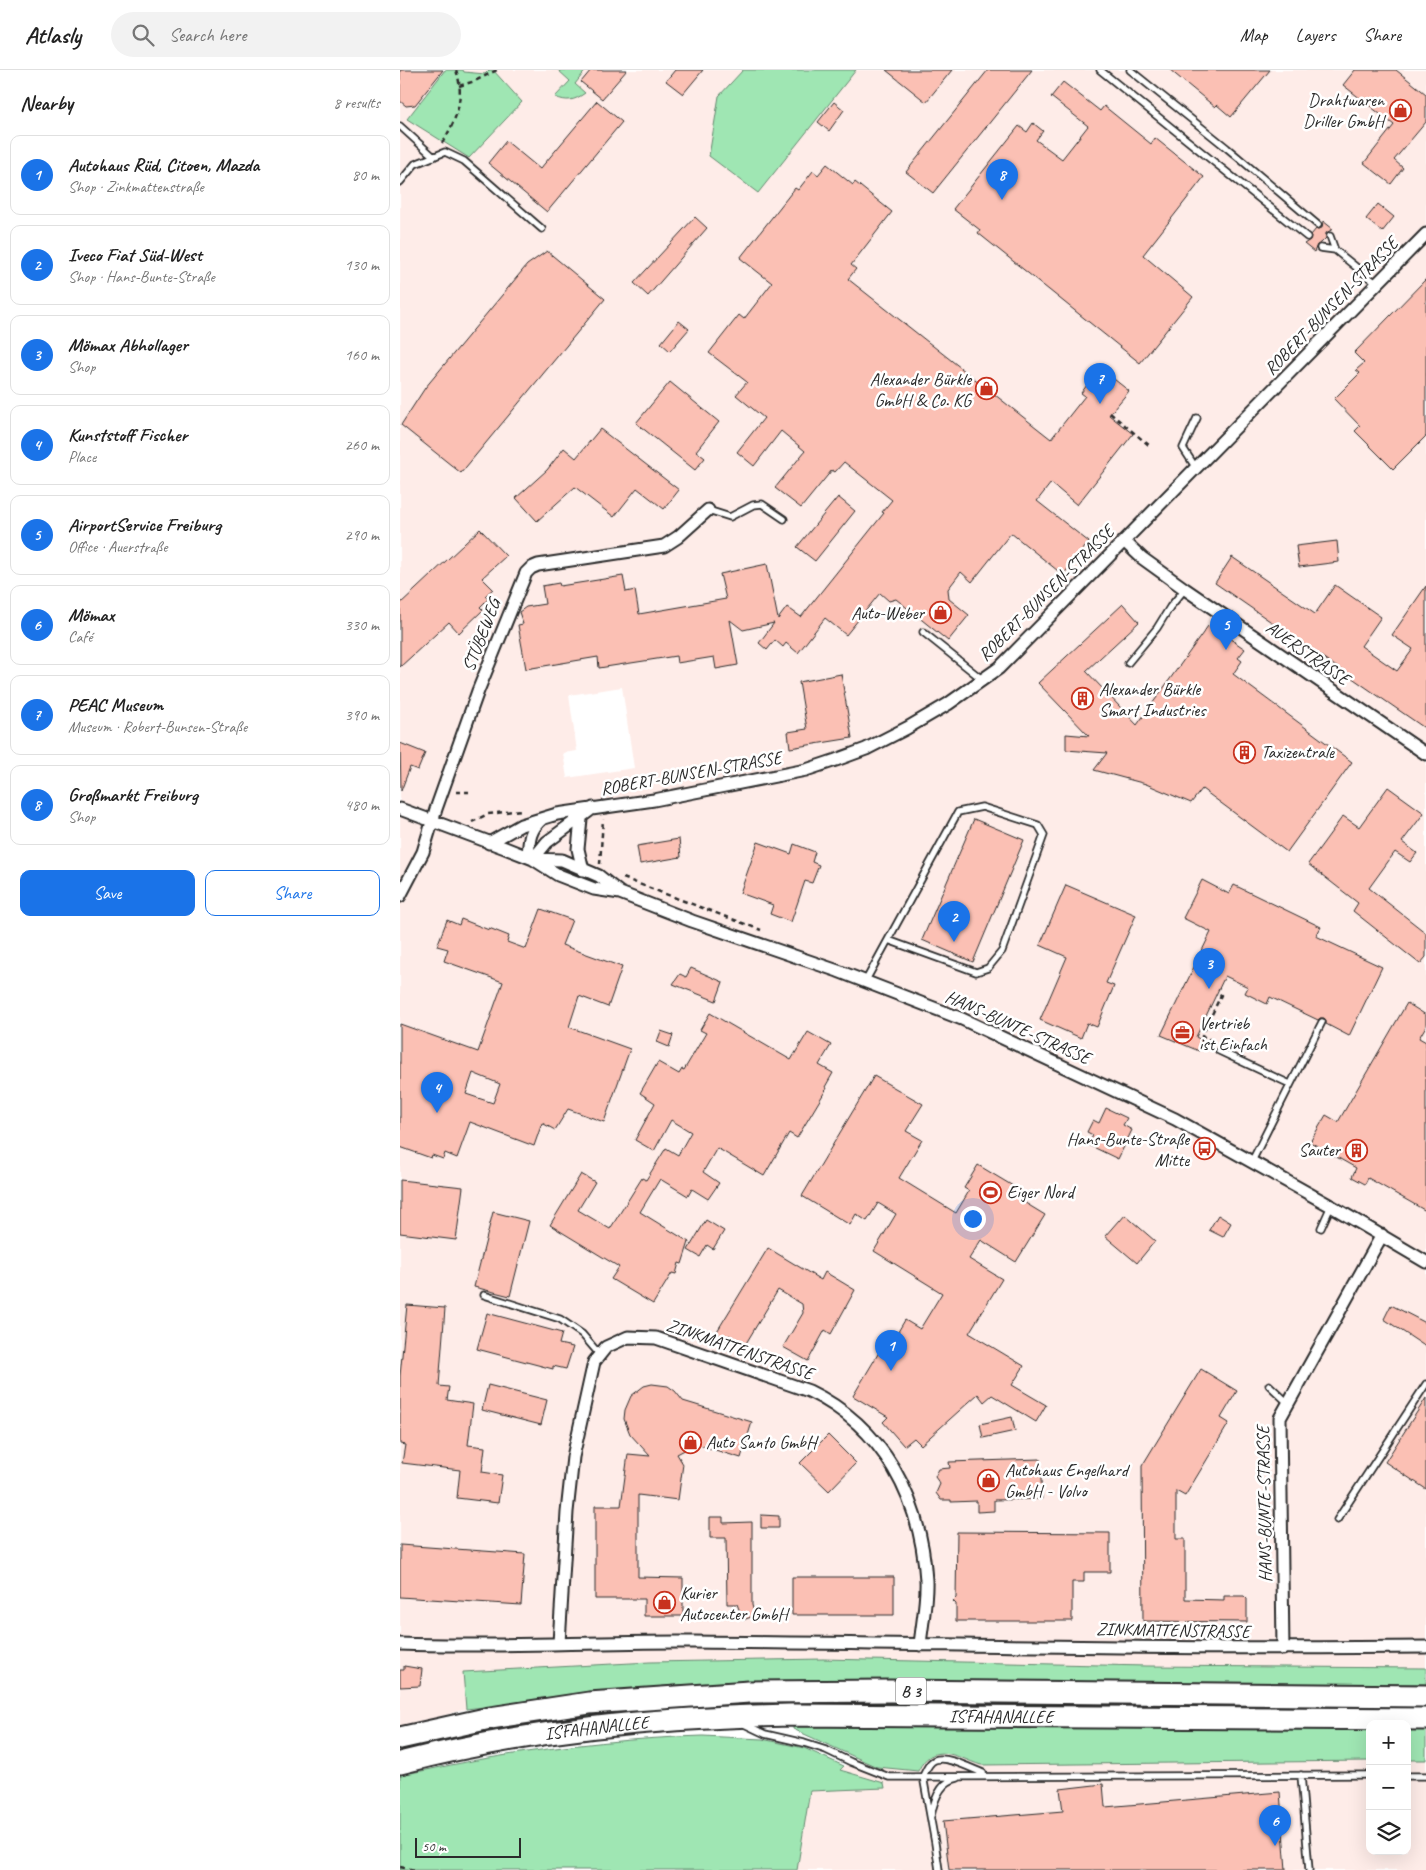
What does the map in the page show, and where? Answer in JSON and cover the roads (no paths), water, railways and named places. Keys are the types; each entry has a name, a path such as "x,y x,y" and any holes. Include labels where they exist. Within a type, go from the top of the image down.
{"highway":[{"name":"ISFAHANALLEE","path":"400,1738 490,1718 580,1704 656,1697 749,1692 890,1691 1426,1696"},
{"name":"ISFAHANALLEE","path":"400,1763 456,1749 540,1734 622,1723 727,1717 800,1715 1426,1719"}],"street":[{"name":"ROBERT-BUNSEN-STRASSE","path":"489,843 521,825 557,814 654,800 806,770 866,749 948,704 1000,668 1426,234"},
{"name":"STÜBEWEG","path":"400,896 423,852 478,691 526,573 538,565 664,546 678,537 708,510"},
{"name":"AUERSTRASSE","path":"1124,541 1142,558 1185,589 1426,754"},
{"name":"ROBERT-BUNSEN-STRASSE","path":"530,858 547,842 598,808"},
{"name":"HANS-BUNTE-STRASSE","path":"400,809 530,858 558,874 594,888 620,893 692,921 866,982 962,1019 1160,1111 1332,1206 1426,1262"},
{"path":"530,858 530,836 534,826 543,818"},
{"path":"581,819 578,849 583,870"},
{"name":"HANS-BUNTE-STRASSE","path":"530,858 562,860 599,876 620,893"},
{"name":"HANS-BUNTE-STRASSE","path":"1283,1649 1280,1418 1382,1235"},
{"name":"ZINKMATTENSTRASSE","path":"600,1355 606,1347 628,1337 656,1338 809,1391 829,1401 852,1418 891,1462 903,1485 917,1521 926,1582 920,1645"},
{"path":"559,1643 567,1512 573,1458 594,1362 600,1355"},
{"name":"ZINKMATTENSTRASSE","path":"400,1644 469,1647 559,1643 691,1642 1283,1649 1426,1647"}],"lane":[{"path":"1100,70 1307,237"},
{"path":"1130,70 1227,148 1318,225"},
{"path":"400,126 434,157"},
{"path":"400,182 415,164 445,152 464,161 542,229"},
{"path":"1330,236 1335,250 1377,284"},
{"path":"1320,248 1335,250"},
{"path":"1196,468 1183,448 1197,418"},
{"path":"708,510 730,517 753,505 762,504 784,519"},
{"path":"1128,663 1157,628 1170,607 1185,589"},
{"path":"923,632 983,680"},
{"path":"866,982 888,940 958,812 982,807 1038,825 1044,835 1002,951 988,968 976,972 888,940"},
{"path":"1252,1161 1322,1022"},
{"path":"1219,1051 1290,1084"},
{"path":"1321,1228 1332,1206"},
{"path":"484,1295 560,1319 582,1334 600,1355"},
{"path":"1337,1520 1426,1384"},
{"path":"1269,1385 1288,1402"},
{"path":"727,1717 765,1734 826,1750 889,1777 976,1775 1366,1775"},
{"path":"939,1870 923,1776 927,1766 935,1760 944,1759 987,1775"},
{"path":"930,1818 934,1801 942,1787 954,1779 976,1775"},
{"path":"1301,1775 1308,1870"},
{"path":"1411,1776 1426,1776"}],"place":[{"name":"Drahtwaren Driller GmbH","path":"1400,110"},
{"name":"Großmarkt Freiburg","path":"1002,200"},
{"name":"Alexander Bürkle GmbH & Co. KG","path":"987,389"},
{"name":"PEAC Museum","path":"1100,404"},
{"name":"Auto-Weber","path":"940,613"},
{"name":"AirportService Freiburg","path":"1226,650"},
{"name":"Alexander Bürkle Smart Industries","path":"1083,699"},
{"name":"Taxizentrale","path":"1245,752"},
{"name":"Iveco Fiat Süd-West","path":"954,942"},
{"name":"Mömax Abhollager","path":"1209,989"},
{"name":"Vertrieb ist Einfach","path":"1183,1033"},
{"name":"Kunststoff Fischer","path":"437,1113"},
{"name":"Hans-Bunte-Straße Mitte","path":"1205,1149"},
{"name":"Sauter","path":"1356,1150"},
{"name":"Eiger Nord","path":"991,1192"},
{"name":"Autohaus Rüd, Citoen, Mazda","path":"891,1371"},
{"name":"Auto Santo GmbH","path":"690,1442"},
{"name":"Autohaus Engelhard GmbH - Volvo","path":"989,1480"},
{"name":"Kurier Autocenter GmbH","path":"664,1603"},
{"name":"Mömax","path":"1275,1846"}]}
